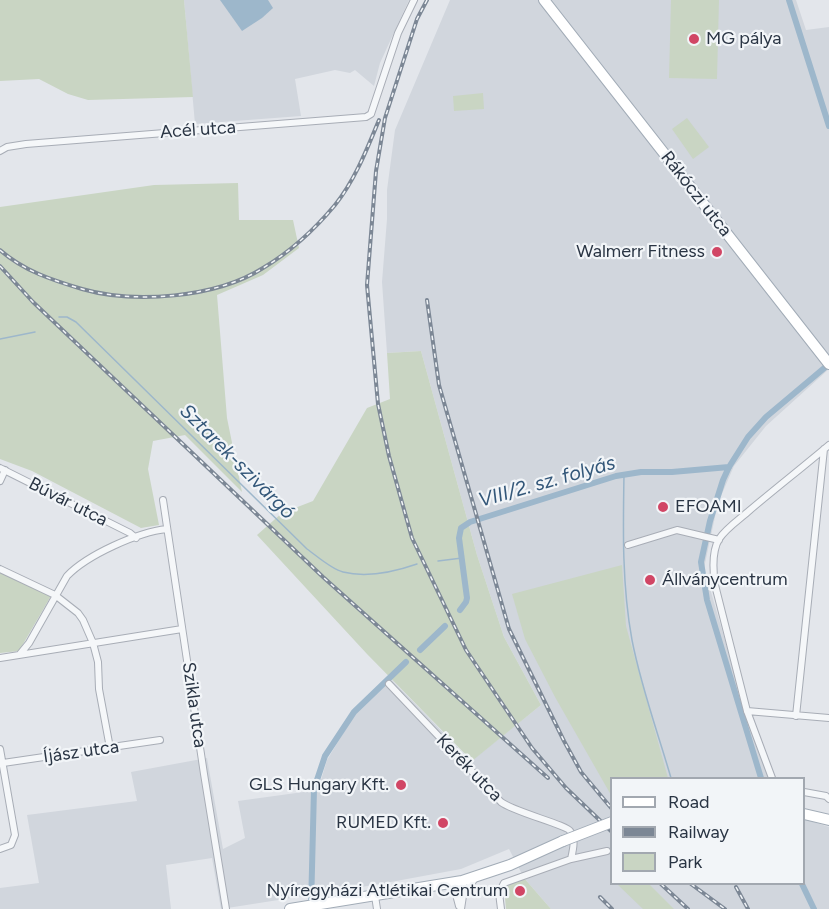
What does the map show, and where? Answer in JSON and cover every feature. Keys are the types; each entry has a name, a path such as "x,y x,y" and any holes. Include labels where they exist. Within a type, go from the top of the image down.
{"main road":[{"name":"Rákóczi utca","path":"544,0 829,363"},
{"path":"807,815 829,819"},
{"path":"290,909 453,883 518,861 610,823"}],"street":[{"name":"Acél utca","path":"0,151 7,147 26,144 366,117 371,114 398,33 414,0"},
{"path":"772,777 747,711 714,585 713,573 719,540 782,482 827,447"},
{"path":"796,716 805,611 827,447"},
{"path":"0,481 3,469"},
{"name":"Búvár utca","path":"3,469 136,538"},
{"name":"Szikla utca","path":"163,500 226,909"},
{"name":"Búvár utca","path":"20,654 29,643 67,576 86,559 155,531 167,530"},
{"path":"628,545 677,530 719,540"},
{"path":"0,569 55,596 78,613 93,643 98,662 99,689 110,748"},
{"path":"0,658 182,629"},
{"name":"Kerék utca","path":"389,684 509,809 566,826 572,832 574,845 571,859"},
{"path":"747,711 829,718"},
{"name":"Íjász utca","path":"3,763 160,740"},
{"path":"0,749 15,835 11,845 0,849"},
{"path":"805,792 826,796 829,799"},
{"path":"501,909 500,893 504,883 571,859 607,851"},
{"path":"461,909 463,896 475,877"},
{"path":"453,883 461,909"},
{"path":"375,896 377,909"}],"shaded area":[{"path":"184,0 409,0 380,63 374,86 355,70 350,73 335,70 295,79 301,116 195,124"},
{"path":"450,0 796,0 806,30 829,27 829,369 766,426 734,466 718,503 704,568 732,664 771,777 610,777 610,885 805,885 805,819 829,827 829,909 551,909 524,878 509,849 461,869 221,909 212,858 166,865 171,909 0,909 0,888 39,883 27,815 137,801 131,772 207,758 223,849 245,838 238,801 318,790 327,760 356,712 392,680 471,761 541,705 504,637 477,555 421,351 387,353 382,282 387,190 395,130"}],"green space":[{"path":"0,0 184,0 193,97 88,100 68,94 39,79 0,81"},
{"name":"MG pálya","path":"671,0 719,0 717,79 669,78"},
{"path":"483,93 484,109 454,111 453,96"},
{"path":"687,118 709,147 693,159 672,129"},
{"path":"238,183 239,220 293,220 299,248 263,275 217,295 227,418 242,492 185,435 153,441 148,469 159,525 141,528 32,471 0,459 0,207 154,185"},
{"path":"421,351 477,555 504,637 541,705 472,761 367,654 257,535 282,513 313,501 367,408 390,399 387,353"},
{"path":"622,565 626,626 668,777 610,777 610,793 525,639 512,594"},
{"path":"0,572 51,596 19,651 0,653"},
{"name":"Nyíregyházi Atlétikai Centrum","path":"524,878 551,909 506,909 504,887"},
{"path":"618,885 650,885 674,909 643,909"}],"water":[{"path":"220,0 268,0 273,8 242,31"}],"waterway":[{"path":"789,0 829,126"},
{"name":"Sztarek-szivárgó","path":"59,317 67,317 76,322 307,549 324,562 352,574 390,572 417,564"},
{"name":"Sztarek-szivárgó","path":"0,339 35,332"},
{"path":"761,777 707,600 701,562 710,521 723,480 748,437 766,417 829,364"},
{"name":"VIII/2. sz. folyás","path":"460,610 467,598 459,538 461,528 470,522 616,476 641,472 729,467"},
{"path":"624,474 624,558 626,599 632,640 640,675 671,777"},
{"name":"Sztarek-szivárgó","path":"438,561 462,558"},
{"name":"VIII/2. sz. folyás","path":"420,650 445,626"},
{"name":"VIII/2. sz. folyás","path":"311,908 314,789 325,756 354,712 406,662"},
{"path":"802,885 814,909"}],"railway":[{"path":"427,0 417,19 385,118 376,171 367,285 378,404 389,456 412,538 466,650 532,748 566,788 610,830"},
{"path":"0,250 19,264 39,274 71,286 103,294 150,297 199,292 222,286 244,278 273,262 302,240 319,223 349,185 379,120"},
{"path":"0,266 33,302 323,577 548,778"},
{"path":"427,300 439,385 509,629 581,772 610,807"},
{"path":"662,885 688,909"},
{"path":"692,885 725,909"},
{"path":"736,887 748,909"},
{"path":"600,897 612,909"}],"place":[{"name":"MG pálya","path":"694,39"},
{"name":"Walmerr Fitness","path":"717,252"},
{"name":"EFOAMI","path":"663,507"},
{"name":"Állványcentrum","path":"650,580"},
{"name":"GLS Hungary Kft.","path":"401,785"},
{"name":"RUMED Kft.","path":"443,823"},
{"name":"Nyíregyházi Atlétikai Centrum","path":"520,891"}]}
